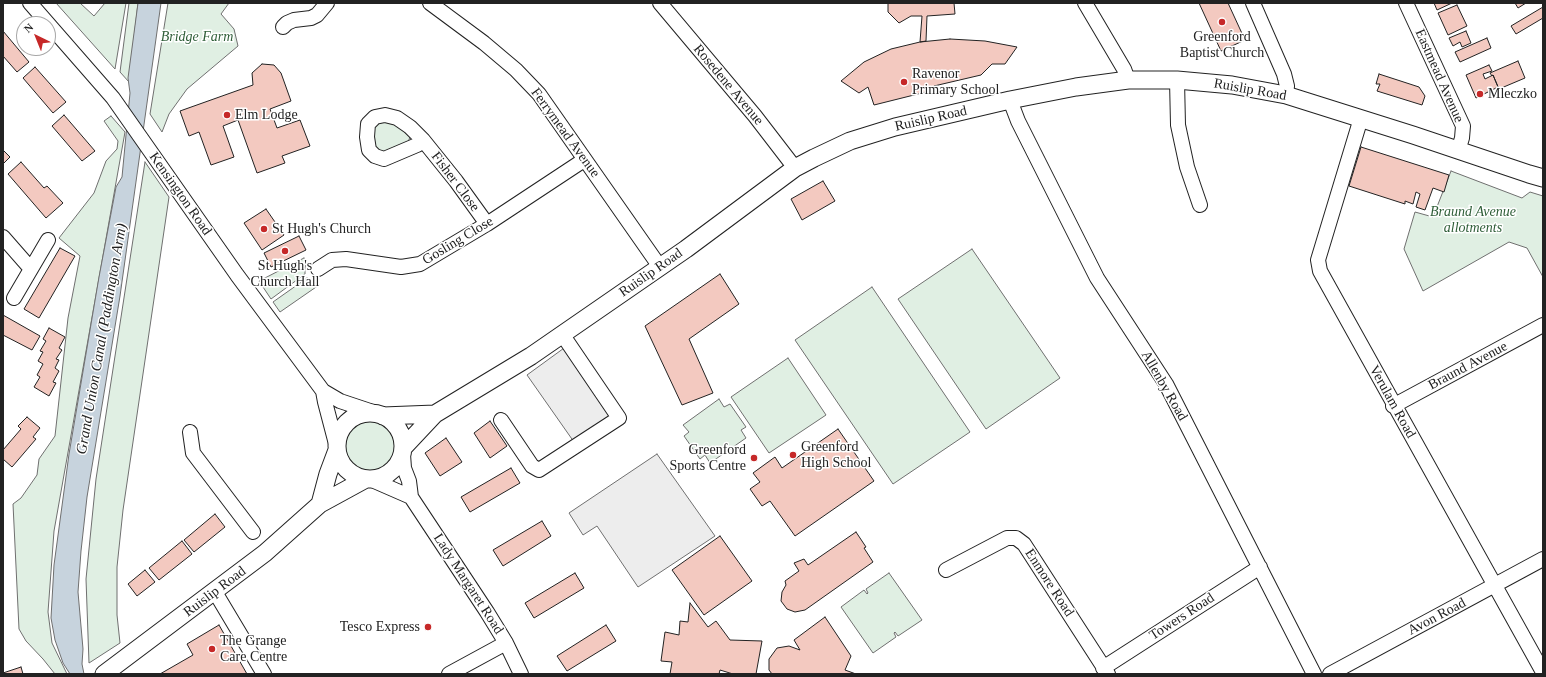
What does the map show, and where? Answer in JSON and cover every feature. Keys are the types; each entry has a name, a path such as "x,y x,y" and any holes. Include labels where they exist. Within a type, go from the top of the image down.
{"main road":[{"name":"Ruislip Road","path":"403,450 435,414 531,356 660,267 796,168 837,147 870,134 895,127 1010,100 1076,87 1128,80 1177,80 1232,85 1286,95 1543,178"},
{"name":"Ruislip Road","path":"378,414 435,414"},
{"path":"320,504 342,428 349,421 359,415 378,414 391,420 398,427 402,435 403,450 399,463 393,471 383,477 368,480 352,474 344,467 337,447"},
{"name":"Ruislip Road","path":"106,673 266,553 320,504 368,480"}],"street":[{"name":"Kensington Road","path":"30,3 113,98 245,286 323,391 340,401 378,414"},
{"path":"283,27 287,23 294,20 311,18 317,15 327,3"},
{"name":"Ferrymead Avenue","path":"430,3 484,43 516,70 539,94 660,267"},
{"name":"Rosedene Avenue","path":"660,3 755,116 796,168"},
{"path":"1085,3 1124,69 1128,80"},
{"path":"1253,3 1284,74 1287,86 1286,95"},
{"name":"Eastmead Avenue","path":"1406,3 1463,126 1462,138 1458,151"},
{"path":"1177,80 1178,125 1187,167 1200,205"},
{"name":"Allenby Road","path":"1010,100 1018,121 1097,278 1166,384 1314,674"},
{"name":"Verulam Road","path":"1361,118 1318,260 1320,272 1393,406 1543,672"},
{"name":"Fisher Close","path":"423,140 456,181 487,224"},
{"name":"Gosling Close","path":"318,269 332,260 346,259 402,267 420,264 487,224 584,160"},
{"path":"3,237 31,269"},
{"path":"14,298 48,240"},
{"name":"Braund Avenue","path":"1393,406 1543,325"},
{"path":"501,420 532,466 539,470 619,418 562,334"},
{"name":"Kensington Road","path":"323,391 324,402 337,447"},
{"path":"190,432 193,453 253,532"},
{"name":"Lady Margaret Road","path":"403,450 404,468 409,481 411,497 506,643 522,674"},
{"path":"368,480 411,497"},
{"name":"Enmore Road","path":"946,570 1007,538 1016,538 1024,544 1105,671"},
{"name":"Avon Road","path":"1330,674 1543,559"},
{"name":"Towers Road","path":"1105,671 1260,567"},
{"path":"216,592 264,674"},
{"path":"449,674 506,643"}],"green space":[{"path":"56,3 80,3 94,16 105,3 126,3 115,69"},
{"path":"129,3 138,3 129,82 120,72"},
{"name":"Bridge Farm","path":"168,3 229,3 221,14 234,29 238,46 187,89 169,114 162,132 150,114"},
{"path":"111,116 125,132 54,531 48,612 52,643 67,674 55,674 26,641 19,629 13,504 21,498 37,475 39,459 55,436 68,318 80,256 59,238 94,193 106,161 117,149 118,141 104,121"},
{"path":"389,121 399,127 410,137 408,142 383,154 373,146 372,132 375,124"},
{"path":"145,162 169,197 123,510 117,567 117,615 120,643 89,663 86,579 96,479"},
{"name":"Braund Avenue allotments","path":"1451,171 1522,198 1530,192 1543,196 1543,277 1527,248 1509,242 1423,291 1404,249 1415,212 1433,217"},
{"path":"972,249 1060,378 986,429 898,299"},
{"path":"304,258 307,263 305,267 305,274 271,299 259,281"},
{"path":"307,278 315,283 318,283 319,285 280,312 273,302"},
{"path":"872,287 970,432 893,484 795,340"},
{"path":"788,358 826,415 769,453 731,397"},
{"path":"719,399 724,407 730,404 746,427 741,430 746,438 710,463 705,455 700,459 684,436 689,432 683,425"},
{"path":"371,418 381,420 390,426 396,435 398,445 396,455 390,464 381,470 371,472 361,470 352,464 346,455 344,445 346,435 352,426 361,420"},
{"path":"889,573 922,620 898,636 895,632 896,637 873,653 841,607 864,590 867,594 866,589"}],"shaded area":[{"path":"571,343 618,410 574,442 527,375"},
{"path":"657,454 715,536 638,587 597,526 583,535 569,513"}],"water":[{"name":"Grand Union Canal (Paddington Arm)","path":"138,3 161,3 120,296 87,497 78,592 83,649 82,664 84,674 70,674 63,663 55,640 51,618 54,565 69,454 99,277 116,187 122,177 130,93 128,78"}],"building":[{"name":"Ravenor Primary School","path":"888,3 954,3 955,14 927,16 926,41 920,42 922,16 911,16 899,23 888,12"},
{"name":"Greenford Baptist Church","path":"1199,3 1228,3 1245,40 1221,51"},
{"path":"1434,3 1452,3 1437,10"},
{"path":"1515,3 1526,3 1518,8"},
{"path":"1457,5 1467,26 1448,35 1438,13"},
{"path":"1543,7 1543,18 1516,34 1511,26"},
{"path":"3,31 16,46 16,56 24,56 29,62 17,72 3,56"},
{"path":"1466,31 1471,43 1462,47 1460,42 1453,46 1449,38"},
{"path":"1487,38 1491,48 1460,62 1455,52"},
{"path":"950,39 985,41 1017,47 1005,64 992,64 981,75 934,86 934,90 874,105 868,87 859,93 841,81 864,62 891,49 920,42"},
{"path":"1518,61 1525,78 1499,89 1493,75 1492,76 1490,73"},
{"name":"Elm Lodge","path":"262,64 274,65 281,73 291,101 270,109 277,128 300,120 310,146 282,156 285,163 257,173 238,120 223,126 234,157 211,165 199,132 189,136 180,111 253,85 252,73"},
{"path":"1489,65 1492,71 1483,74 1485,79 1493,75 1498,87 1476,98 1466,75"},
{"path":"35,67 66,102 53,113 23,78"},
{"path":"1379,74 1419,87 1425,96 1422,105 1377,91 1380,84 1376,84"},
{"path":"64,115 95,151 82,161 52,126"},
{"path":"1361,147 1449,175 1444,192 1433,188 1425,210 1416,207 1420,194 1416,192 1413,204 1405,201 1405,204 1349,186"},
{"path":"3,150 10,157 3,164"},
{"path":"21,162 44,188 47,186 63,203 46,218 8,174"},
{"path":"823,181 835,201 802,220 791,199"},
{"name":"St Hugh's Church","path":"266,209 284,235 262,250 244,223"},
{"name":"St Hugh's Church Hall","path":"299,236 306,250 271,267 264,253"},
{"path":"60,248 75,256 39,318 24,309"},
{"path":"720,274 739,304 689,339 713,393 682,405 645,326"},
{"path":"3,315 40,336 32,350 3,335"},
{"path":"49,328 65,337 59,348 62,350 56,359 59,360 55,368 59,371 53,382 56,383 49,396 34,387 40,377 37,375 43,364 38,361 43,352 40,351 46,341 43,339"},
{"path":"27,417 40,428 33,437 36,439 12,467 3,459 3,450 21,429 18,426"},
{"path":"490,421 507,446 490,458 474,433"},
{"path":"838,429 874,481 795,536 770,501 762,506 750,489 760,482 753,473 775,457 782,468"},
{"path":"446,438 462,462 440,476 425,453"},
{"path":"511,468 520,483 470,512 461,497"},
{"path":"215,514 225,527 194,552 184,540"},
{"path":"542,521 551,536 503,566 493,550"},
{"path":"856,532 866,547 864,548 873,562 805,610 795,612 787,609 781,601 782,592 786,585 785,581 799,571 794,563 804,559 808,565"},
{"path":"720,536 752,581 704,615 672,570"},
{"path":"182,541 192,554 159,580 149,568"},
{"path":"145,570 155,582 137,596 128,584"},
{"path":"575,573 584,588 534,618 525,603"},
{"path":"690,603 708,627 716,621 730,640 762,641 756,674 733,674 720,670 719,674 670,674 672,662 661,661 665,632 679,635 680,621 688,622"},
{"path":"825,617 851,656 845,670 856,674 772,674 769,670 769,659 777,648 789,646 800,650 794,640"},
{"name":"The Grange Care Centre","path":"219,625 247,674 160,674 193,655 187,644"},
{"path":"606,625 616,641 567,671 557,656"},
{"path":"21,667 23,674 3,674 3,673"}],"place":[{"name":"Greenford Baptist Church","path":"1222,22"},
{"name":"Ravenor Primary School","path":"904,82"},
{"name":"Mleczko","path":"1480,94"},
{"name":"Elm Lodge","path":"227,115"},
{"name":"St Hugh's Church","path":"264,229"},
{"name":"St Hugh's Church Hall","path":"285,251"},
{"name":"Greenford High School","path":"793,455"},
{"name":"Greenford Sports Centre","path":"754,458"},
{"name":"Tesco Express","path":"428,627"},
{"name":"The Grange Care Centre","path":"212,649"}]}
